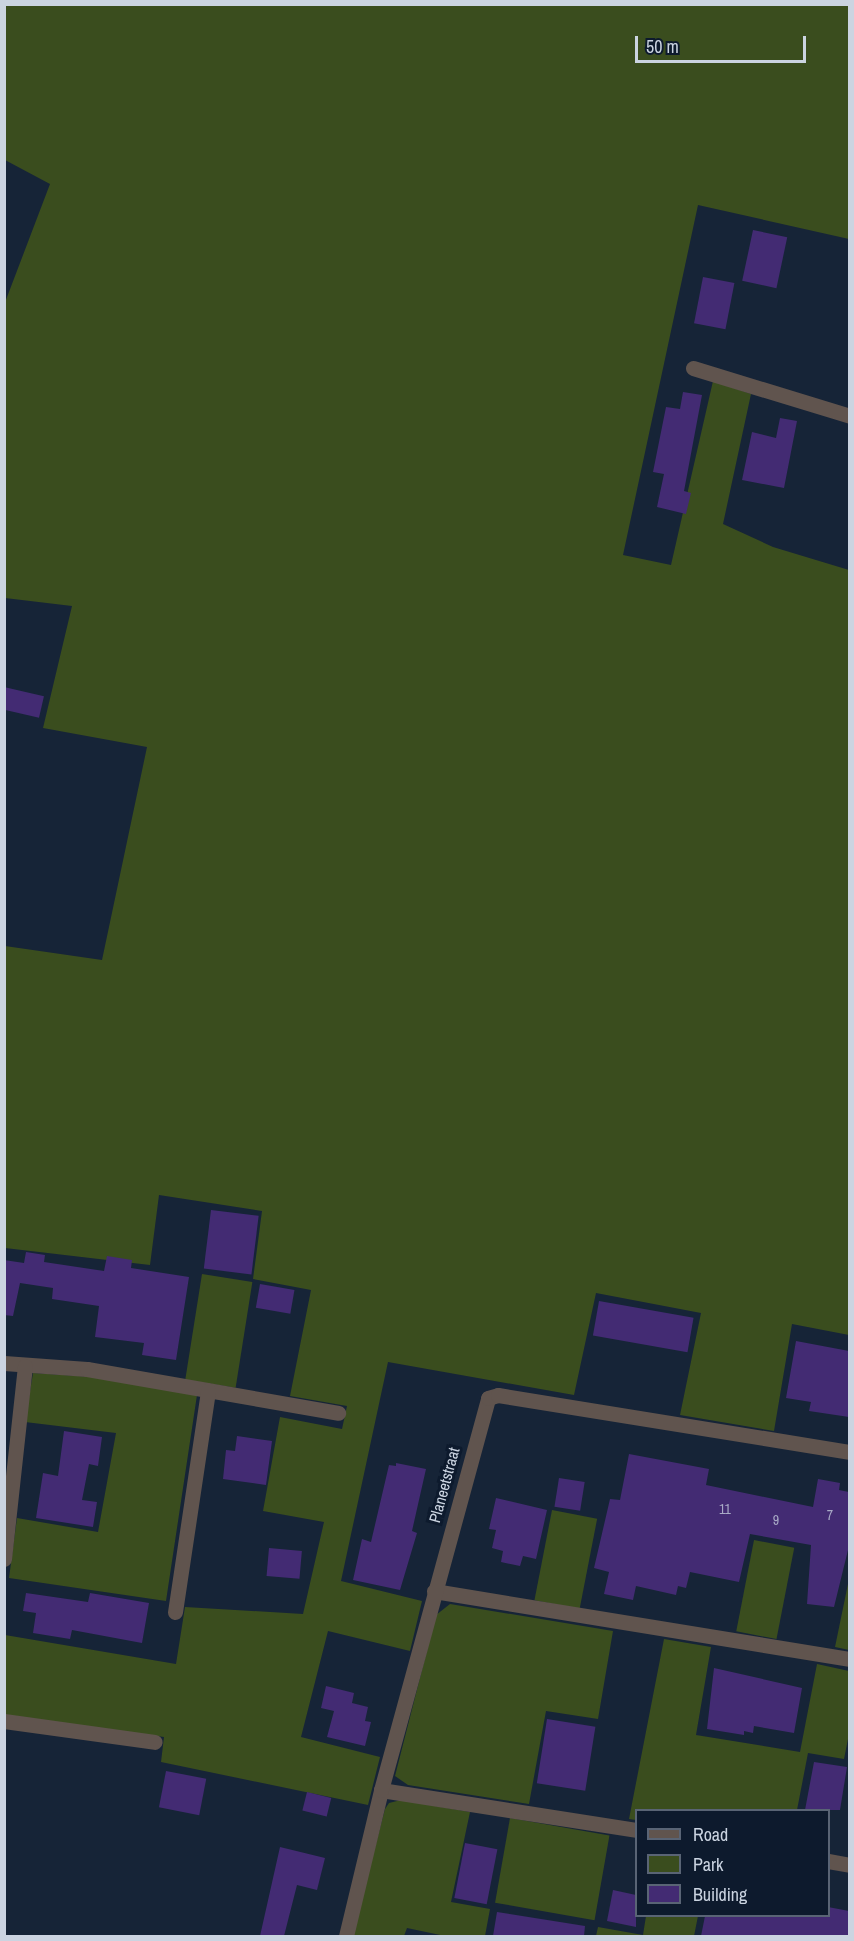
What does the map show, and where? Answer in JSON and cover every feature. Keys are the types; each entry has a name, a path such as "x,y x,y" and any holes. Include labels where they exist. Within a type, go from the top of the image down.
{"street":[{"path":"693,368 849,416"},
{"path":"4,1363 87,1369 338,1413"},
{"path":"4,1559 25,1366"},
{"path":"175,1612 208,1390"},
{"name":"Planeetstraat","path":"346,1936 381,1790 483,1407 488,1398 498,1395 849,1452"},
{"path":"434,1591 849,1659"},
{"path":"4,1721 155,1742"},
{"path":"381,1790 635,1830"},
{"path":"830,1861 849,1864"}],"green space":[{"path":"5,5 849,5 849,239 698,205 623,555 671,565 713,381 751,394 723,524 773,547 849,570 849,1335 792,1324 774,1431 680,1415 701,1313 596,1293 574,1395 388,1362 341,1581 422,1601 410,1651 328,1631 301,1737 380,1757 368,1805 161,1762 164,1737 5,1716 5,1635 176,1664 185,1607 303,1614 324,1522 263,1511 280,1417 342,1429 347,1406 290,1396 311,1290 253,1279 262,1211 159,1195 150,1265 5,1248 5,946 102,960 147,747 43,728 72,606 5,598 4,305 50,184 5,160"},
{"path":"202,1274 252,1282 236,1388 185,1380"},
{"path":"33,1373 93,1377 197,1395 166,1601 9,1578 17,1518 98,1532 116,1433 25,1422"},
{"path":"552,1510 597,1519 580,1609 534,1600"},
{"path":"754,1540 794,1548 777,1639 736,1631"},
{"path":"849,1579 849,1650 835,1647"},
{"path":"450,1604 613,1631 598,1719 546,1711 529,1804 408,1785 395,1776 436,1615"},
{"path":"664,1639 711,1647 696,1735 800,1752 817,1664 849,1671 849,1734 844,1759 808,1753 797,1809 635,1809 635,1820 629,1819"},
{"path":"401,1800 470,1812 451,1902 490,1909 485,1936 445,1936 407,1928 404,1936 352,1936 385,1809 389,1803"},
{"path":"510,1818 609,1836 595,1920 495,1903"},
{"path":"646,1917 698,1917 694,1936 596,1936 598,1927 643,1935"}],"building":[{"path":"753,230 787,237 776,288 742,281"},
{"path":"703,277 734,283 725,329 694,323"},
{"path":"683,392 702,395 684,491 691,493 686,514 657,507 664,474 653,472 666,407 680,409"},
{"path":"780,418 797,421 784,488 742,480 752,432 776,438"},
{"path":"4,687 44,696 39,718 4,710"},
{"path":"211,1210 259,1216 251,1274 204,1269"},
{"path":"26,1252 45,1255 44,1262 104,1271 107,1256 132,1260 131,1268 189,1277 176,1360 142,1355 144,1343 95,1337 99,1306 52,1299 53,1288 20,1283 13,1316 4,1315 4,1260 24,1263"},
{"path":"260,1284 294,1290 290,1314 256,1308"},
{"path":"599,1301 694,1318 687,1352 593,1335"},
{"path":"796,1341 849,1351 849,1417 809,1411 811,1402 786,1398"},
{"path":"64,1431 102,1437 98,1466 89,1464 82,1500 97,1502 93,1527 36,1518 43,1473 58,1476"},
{"path":"237,1436 272,1441 266,1485 223,1479 226,1450 235,1451"},
{"path":"629,1454 709,1469 706,1485 813,1507 818,1479 840,1483 839,1490 849,1492 849,1546 834,1607 807,1604 811,1545 750,1534 739,1582 690,1572 686,1588 678,1586 676,1595 636,1586 633,1600 604,1594 609,1572 594,1568 610,1499 620,1500"},
{"path":"396,1463 426,1469 412,1531 417,1533 400,1590 353,1580 362,1539 371,1542 389,1465 396,1466"},
{"path":"559,1478 585,1482 580,1511 554,1507"},
{"path":"496,1498 547,1510 536,1559 523,1556 520,1566 501,1562 503,1551 492,1548 496,1530 489,1529"},
{"path":"269,1548 302,1551 299,1579 267,1576"},
{"path":"26,1593 88,1602 90,1593 149,1603 142,1643 72,1630 70,1639 33,1633 36,1613 23,1611"},
{"path":"714,1668 802,1688 794,1733 754,1726 753,1733 744,1731 744,1735 707,1729"},
{"path":"326,1686 354,1693 352,1703 368,1707 365,1721 371,1722 365,1746 327,1737 334,1711 321,1708"},
{"path":"547,1719 595,1727 585,1791 537,1783"},
{"path":"814,1762 847,1767 840,1810 805,1809"},
{"path":"166,1771 206,1779 199,1815 159,1807"},
{"path":"307,1792 331,1798 327,1816 302,1810"},
{"path":"465,1843 497,1849 487,1904 454,1898"},
{"path":"280,1847 325,1858 317,1890 297,1885 284,1936 260,1936"},
{"path":"613,1890 635,1895 636,1927 607,1921"},
{"path":"830,1907 849,1911 849,1936 701,1936 705,1917 830,1917"},
{"path":"497,1912 585,1926 584,1936 493,1936"}]}
